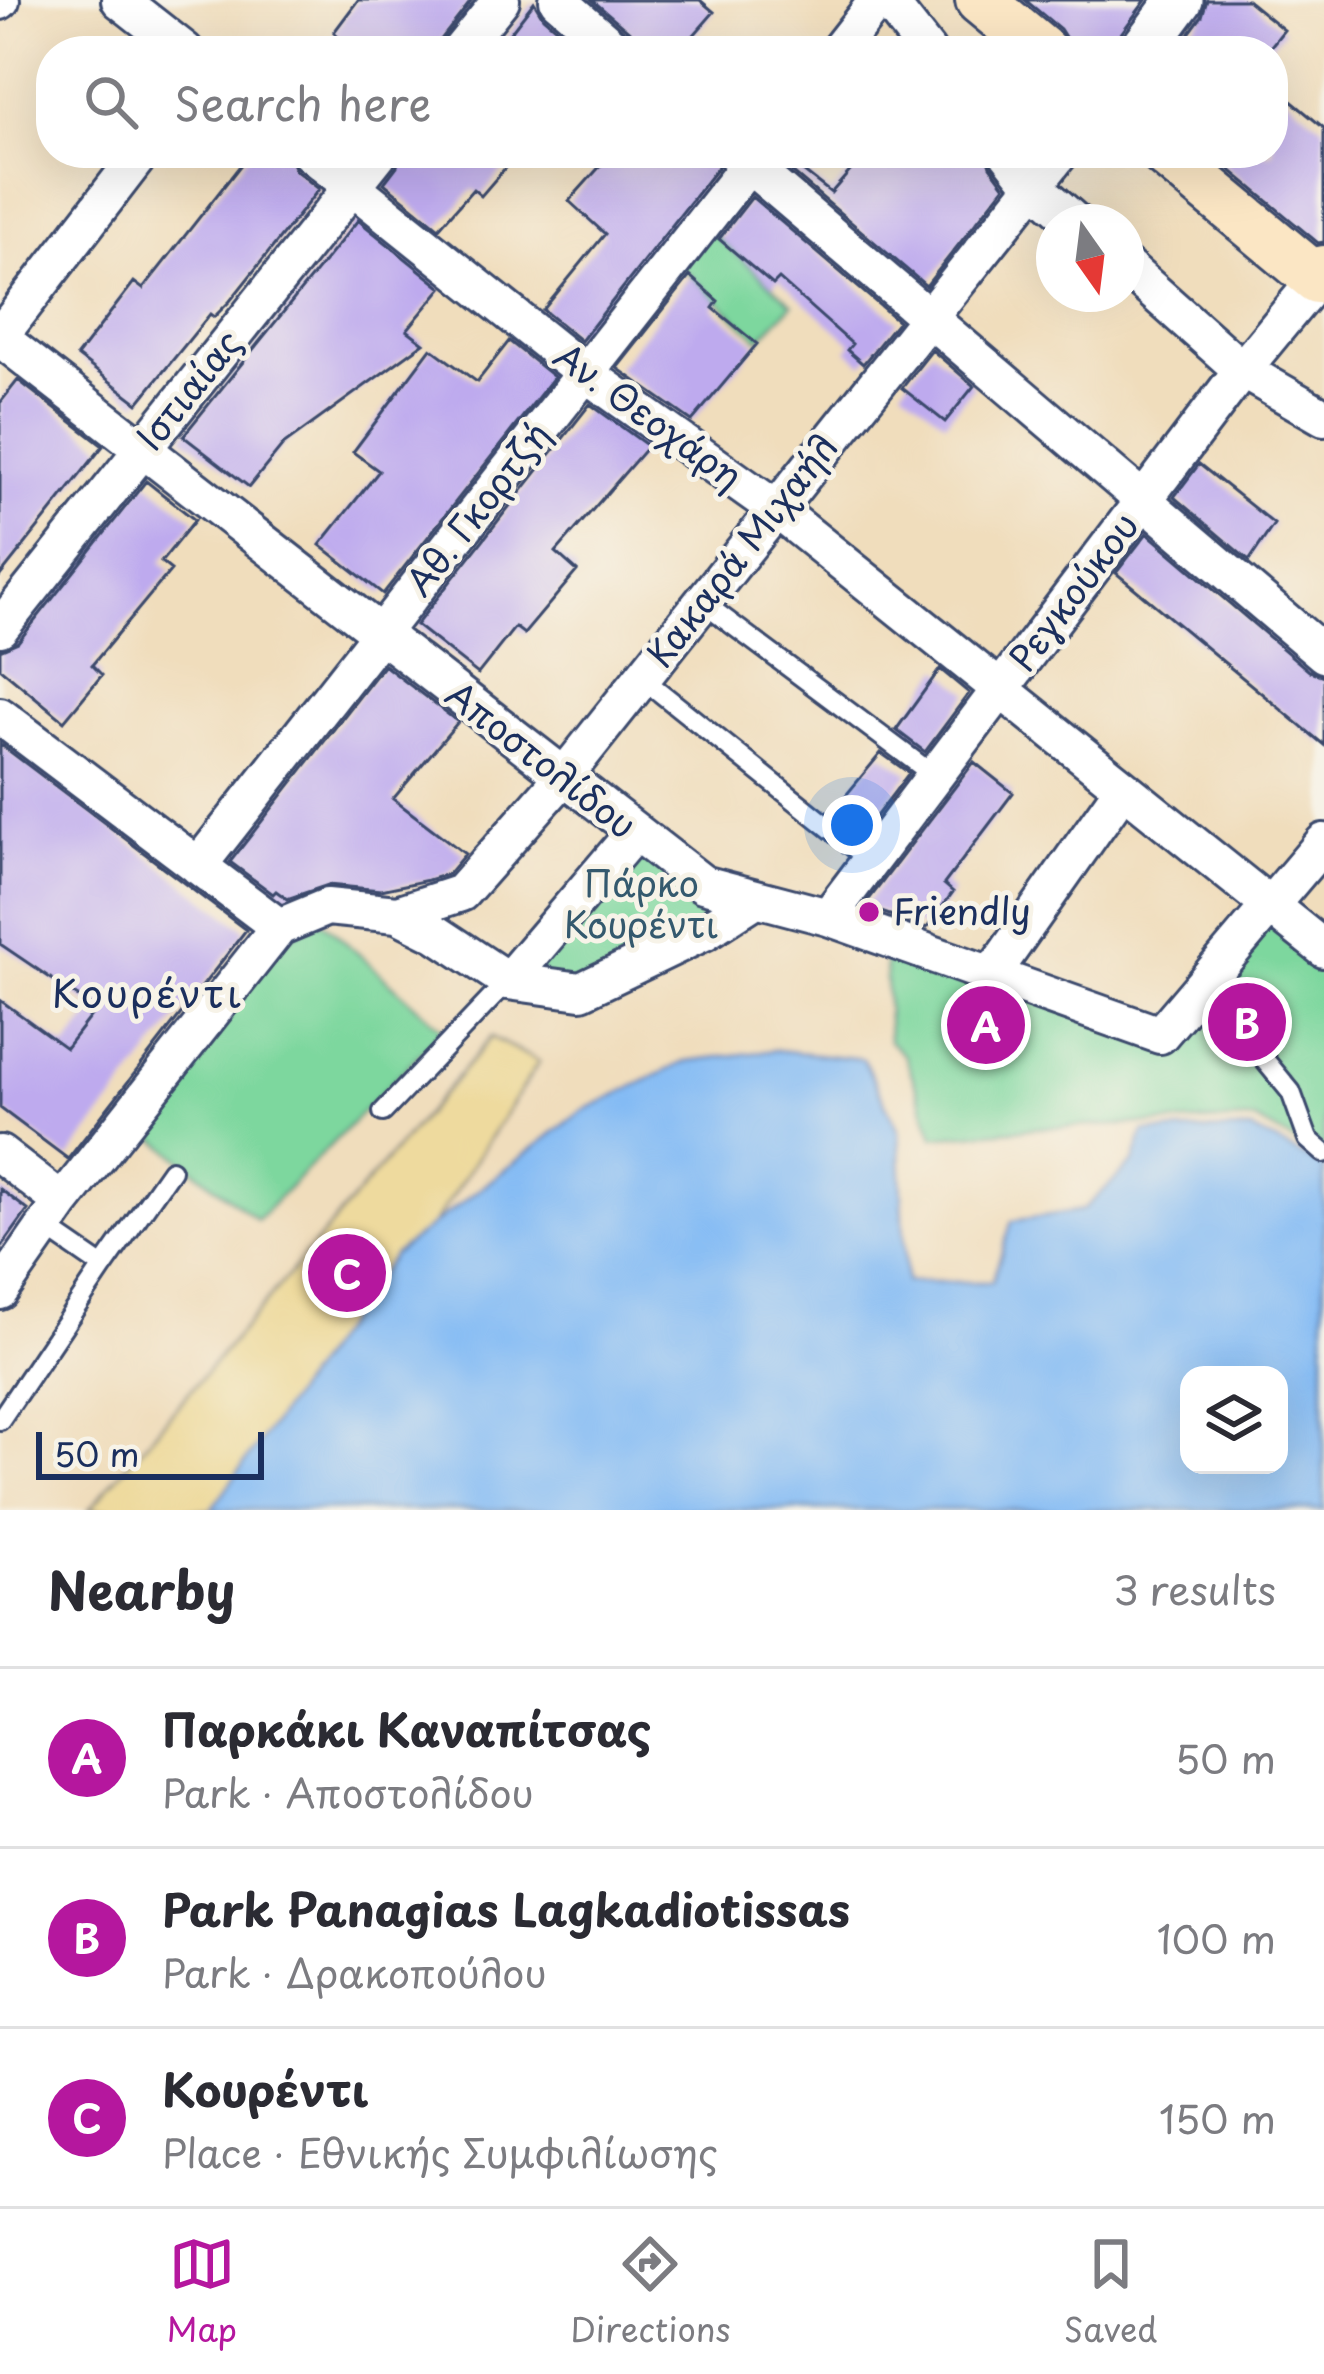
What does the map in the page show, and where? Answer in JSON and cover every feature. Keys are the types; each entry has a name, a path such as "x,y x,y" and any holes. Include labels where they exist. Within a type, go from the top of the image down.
{"main road":[{"path":"980,0 1024,36"},
{"path":"1184,168 1322,278"}],"street":[{"path":"120,0 166,36"},
{"path":"472,36 500,0"},
{"path":"558,0 600,36"},
{"path":"851,36 882,0 914,36"},
{"path":"1153,36 1180,0"},
{"path":"0,337 130,168"},
{"name":"Αν. Θεοχάρη","path":"328,168 585,373 776,509 1324,949"},
{"name":"Ιστιαίας","path":"0,628 367,168"},
{"name":"Αθ. Γκορτζή","path":"198,866 585,373 739,168"},
{"path":"759,168 1324,654"},
{"path":"1020,168 1055,204"},
{"name":"Κακαρά Μιχαήλ","path":"397,914 461,893 565,775 1047,168"},
{"name":"Ρεγκούκου","path":"828,917 1242,370 1322,278"},
{"path":"1144,283 1242,370 1324,417"},
{"name":"Αποστολίδου","path":"0,337 703,884 828,917 1160,1034 1202,984"},
{"path":"0,716 279,927"},
{"path":"993,973 1123,788"},
{"path":"508,981 634,833"},
{"path":"1202,984 1324,842"},
{"path":"0,1291 53,1215 279,927 328,908 397,914 508,981 581,991 704,932 754,900"},
{"path":"0,1154 53,1215"}],"lane":[{"path":"702,602 936,776"},
{"path":"642,678 871,861"},
{"path":"383,1112 508,981"},
{"path":"1202,984 1291,1092 1308,1139 1324,1153"},
{"path":"0,1420 171,1170"},
{"path":"53,1215 104,1267"}],"green space":[{"path":"709,230 793,304 759,339 679,265"},
{"name":"Πάρκο Κουρέντι","path":"634,833 703,884 704,932 581,991 508,981"},
{"path":"1268,905 1324,949 1324,1158 1255,1120 1035,1128 934,1137 905,1056 889,1041 884,936 1160,1034"},
{"path":"321,920 443,1030 257,1220 136,1123 282,940"}],"sand":[{"path":"491,1037 539,1062 248,1510 89,1510"}],"water":[{"path":"776,1050 863,1059 899,1131 906,1282 992,1282 1012,1221 1083,1210 1134,1162 1144,1132 1252,1130 1324,1167 1324,1510 211,1510 393,1255 582,1111 687,1061"}],"building":[{"path":"358,0 472,0 444,36 338,36 334,32"},
{"path":"592,0 700,0 714,12 693,36 632,34"},
{"path":"1025,0 1146,0 1120,36 1064,36"},
{"path":"1207,0 1247,0 1284,30 1279,36 1187,36"},
{"path":"534,2 565,36 508,36"},
{"path":"1288,98 1324,128 1324,242 1318,243 1228,168 1288,168"},
{"path":"238,168 294,168 319,189 230,301 214,317 210,314 138,403 77,356 134,282 143,289"},
{"path":"395,168 505,168 481,196 473,189 439,228 384,183"},
{"path":"599,168 717,168 581,341 543,310 605,234 569,201"},
{"path":"787,168 799,168 831,193 853,168 992,168 1005,186 926,286"},
{"path":"752,197 898,321 863,364 847,350 852,344 779,279 773,285 719,239"},
{"path":"358,220 442,288 407,330 424,343 283,445 249,487 183,436"},
{"path":"690,276 718,301 713,308 757,344 692,421 617,368"},
{"path":"509,341 554,377 383,594 320,545 379,471 353,452 431,348 477,382"},
{"path":"932,350 974,386 945,422 902,388"},
{"path":"18,380 103,446 0,576 0,403"},
{"path":"590,404 648,446 556,552 577,571 524,634 515,627 478,674 416,625"},
{"path":"1199,464 1274,524 1249,561 1174,497"},
{"path":"146,481 195,520 161,562 171,570 92,665 102,675 64,721 0,668 0,650 18,642"},
{"path":"1147,533 1309,671 1324,676 1324,745 1116,573"},
{"path":"384,665 458,722 393,799 465,854 448,874 381,890 328,885 287,899 276,891 273,894 230,862"},
{"path":"940,669 969,693 925,752 896,730"},
{"path":"0,744 246,930 68,1159 0,1108 0,1000 66,1048 96,1009 0,944"},
{"path":"881,753 909,773 861,836 832,812"},
{"path":"974,762 1013,793 944,884 953,892 927,928 864,906"},
{"path":"0,1189 28,1210 0,1249"}],"place":[{"name":"Friendly","path":"869,912"},
{"name":"Park Panagias Lagkadiotissas","path":"1247,1022"},
{"name":"Παρκάκι Καναπίτσας","path":"986,1025"},
{"name":"Κουρέντι","path":"347,1273"}],"district":[{"name":"Κουρέντι","path":"148,994"}]}
